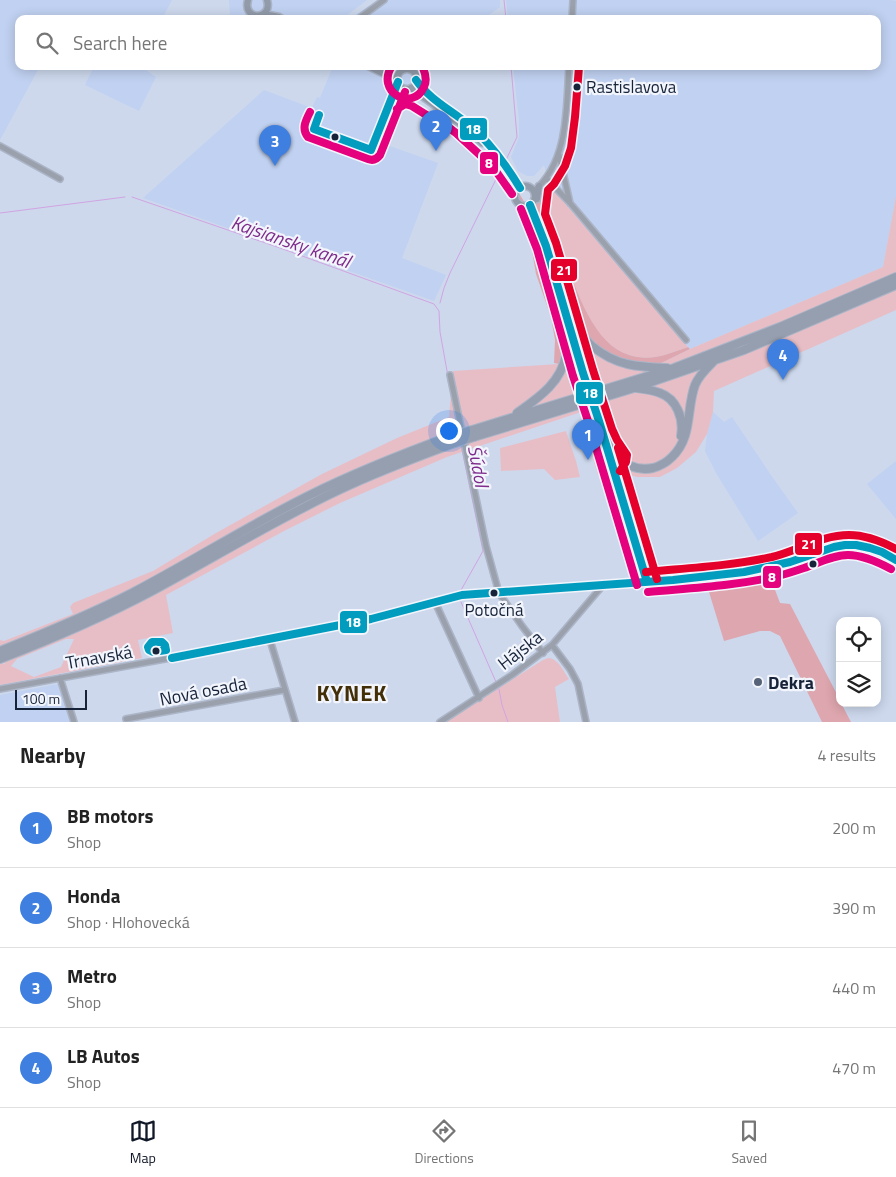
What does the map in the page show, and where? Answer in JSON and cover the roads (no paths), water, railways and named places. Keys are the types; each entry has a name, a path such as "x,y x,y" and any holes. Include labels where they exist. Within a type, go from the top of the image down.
{"highway":[{"path":"473,433 513,416 674,368 780,327 896,277"},
{"path":"0,651 94,612 306,497 405,453 634,388 716,360 896,285"},
{"path":"513,416 543,393 556,379 564,364 566,331 569,325 576,328 599,351 617,362 642,367 674,368"},
{"path":"617,458 624,464 647,469 661,465 671,458 680,448 685,435 695,386 701,375 716,360"},
{"path":"617,458 640,466 659,463 675,449 682,433 681,418 672,401 653,390 634,388"},
{"path":"0,659 79,627 152,591 252,535 339,490 451,440"}],"main road":[{"path":"246,1 248,10 256,15"},
{"path":"268,3 268,10 264,14 268,15"},
{"path":"268,3 278,15"},
{"path":"374,70 398,76"},
{"path":"501,160 462,125 411,88 402,87 398,82 398,76 404,70 409,70 415,74 420,87 428,95 452,112 487,142 507,167 520,188"},
{"path":"411,88 415,85 416,80"},
{"path":"527,186 537,189 535,198 530,205 524,206 517,202 516,194 520,188 527,186"},
{"path":"535,215 537,189"},
{"path":"530,205 546,246 599,422 608,445 617,458"}],"street":[{"path":"363,15 384,0"},
{"path":"572,15 573,0"},
{"path":"537,189 556,162 559,153 565,116 569,70"},
{"path":"0,146 60,179"},
{"path":"559,153 570,203"},
{"path":"546,178 570,203 686,340"},
{"path":"450,375 486,546 499,593 543,653"},
{"path":"603,433 647,582"},
{"path":"612,465 617,458"},
{"name":"Trnavská","path":"0,689 270,640 371,619 462,595 647,582 744,572 790,562 845,545 870,548 896,560"},
{"name":"Hájska","path":"440,722 479,698 543,653 604,584"},
{"path":"434,602 479,698"},
{"path":"270,640 295,722"},
{"path":"552,645 570,669 578,684 586,722"},
{"path":"60,678 74,722"},
{"name":"Nová osada","path":"126,719 284,690"}],"waterway":[{"name":"Šúdol","path":"504,0 506,15"},
{"name":"Šúdol","path":"505,162 517,137 511,70"},
{"name":"Šúdol","path":"440,303 450,273 503,165"},
{"name":"Kajsiansky kanál","path":"0,213 125,197"},
{"name":"Kajsiansky kanál","path":"132,197 434,304 439,311 440,332 458,432"},
{"name":"Šúdol","path":"460,592 483,551 461,445"},
{"name":"Šúdol","path":"461,602 496,682"},
{"name":"Šúdol","path":"499,689 508,722"}],"place":[{"name":"Rastislavova","path":"577,87"},
{"name":"Honda","path":"436,151"},
{"name":"Metro","path":"275,166"},
{"name":"LB Autos","path":"783,380"},
{"name":"BB motors","path":"588,460"},
{"name":"Potočná","path":"494,593"},
{"name":"Dekra","path":"758,682"}],"district":[{"name":"KYNEK","path":"352,693"}]}
